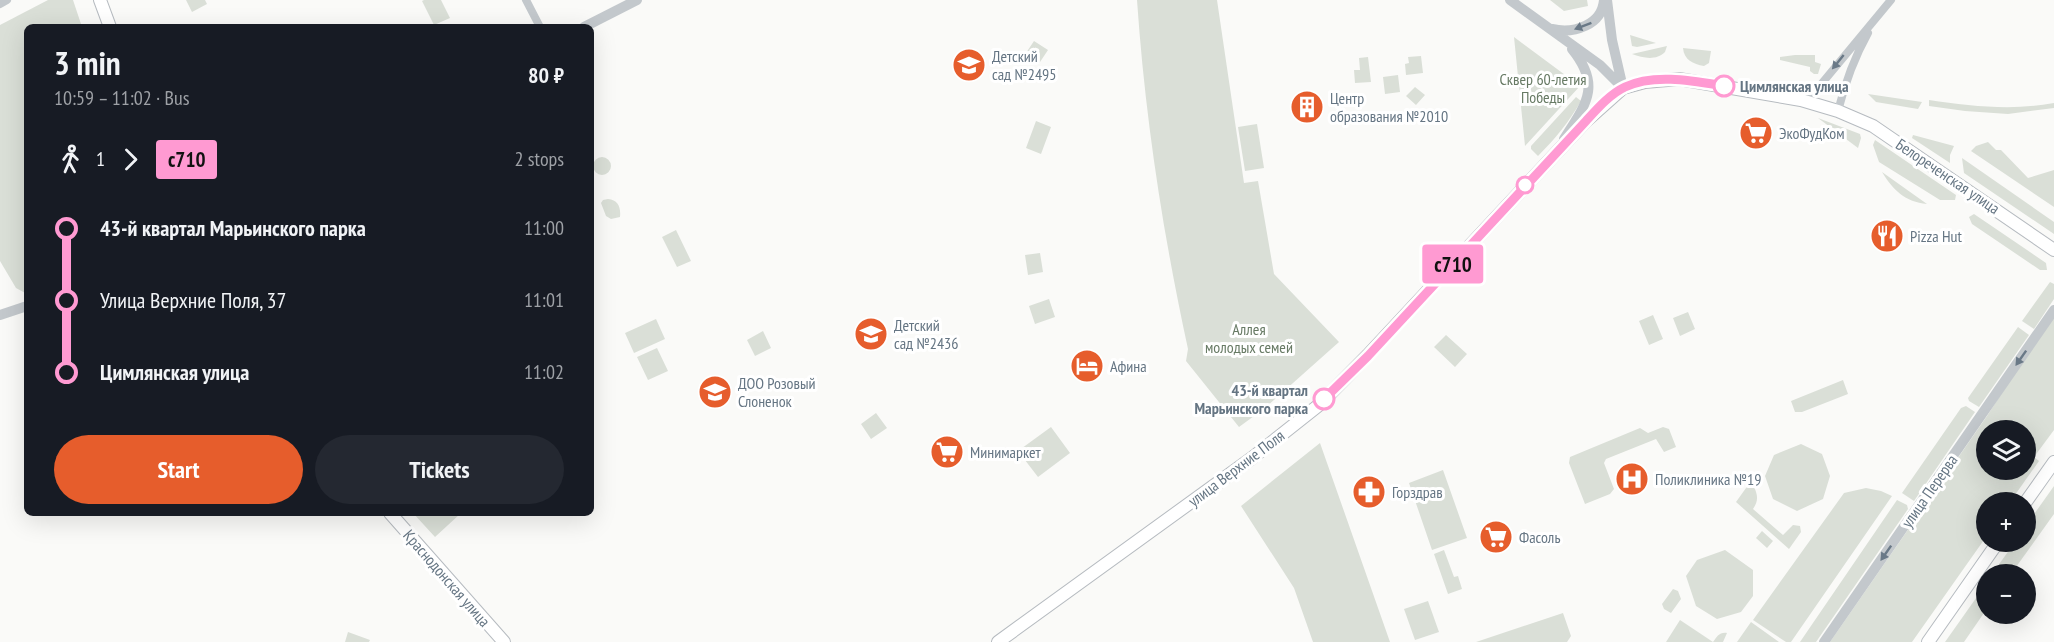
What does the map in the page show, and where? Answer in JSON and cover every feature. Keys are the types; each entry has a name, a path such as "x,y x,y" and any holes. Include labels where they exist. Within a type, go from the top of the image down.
{"main road":[{"path":"100,0 109,24"},
{"name":"улица Верхние Поля","path":"998,642 1252,458 1319,405 1368,356 1594,112 1623,88 1645,81 1679,79 1801,100 1838,111"},
{"name":"Белореченская улица","path":"1838,111 1870,124 1900,143 2054,250"},
{"path":"2033,492 2054,462"},
{"name":"Краснодонская улица","path":"393,516 504,642"},
{"path":"1928,642 1991,552"}],"street":[{"path":"0,4 7,0"},
{"path":"526,0 538,24"},
{"path":"590,24 637,0"},
{"path":"1510,0 1600,65 1623,88"},
{"path":"1549,28 1560,31 1585,27 1599,15 1606,0"},
{"path":"1606,0 1623,88"},
{"path":"1801,100 1818,88 1891,0"},
{"path":"1838,111 1846,80 1857,53 1874,22"},
{"path":"1557,151 1580,115 1588,96 1589,87 1587,70 1562,38"},
{"path":"0,300 2,314 24,307"},
{"name":"улица Перерва","path":"1824,642 2054,310"}],"green space":[{"path":"48,0 73,0 81,24 24,24 24,292 16,288 0,261 0,25"},
{"path":"186,0 205,0 207,4 192,12"},
{"path":"441,0 450,18 434,24 422,1"},
{"name":"Аллея молодых семей","path":"1137,0 1217,0 1244,183 1258,181 1274,274 1339,342 1265,408 1239,427 1186,361 1188,349 1163,219 1150,132"},
{"path":"1550,0 1587,0 1588,6 1564,11"},
{"path":"1630,35 1656,43 1632,46"},
{"name":"Сквер 60-летия Победы","path":"1514,37 1580,86 1525,146"},
{"path":"1034,41 1048,50 1038,65 1024,56"},
{"path":"1667,46 1665,52 1654,58 1632,54"},
{"path":"1683,48 1711,51 1709,63 1704,66 1693,63 1685,56"},
{"path":"1815,55 1815,62 1821,64 1818,74 1810,71 1810,67 1780,60 1780,57"},
{"path":"1421,56 1423,73 1406,75 1405,64 1409,63 1408,57"},
{"path":"1368,57 1371,82 1355,83 1354,70 1360,70 1359,58"},
{"path":"1398,75 1400,92 1385,94 1383,77"},
{"path":"1415,87 1425,95 1416,105 1406,96"},
{"path":"1868,94 1922,102 1918,109 1876,102"},
{"path":"1576,97 1581,101 1576,109 1538,156 1531,146"},
{"path":"1929,100 2007,107 2054,103 2054,108 2008,114 1929,106"},
{"path":"1818,118 1860,134 1858,148"},
{"path":"1036,121 1051,127 1041,154 1026,148"},
{"path":"1257,124 1264,168 1245,171 1238,127"},
{"path":"1913,135 1954,146 1950,155 1950,163 1912,138"},
{"path":"1875,140 1956,195 1955,200 1940,200 1879,162 1873,145"},
{"path":"1988,142 1996,150 2001,150 2028,178 2054,170 2054,207 1971,151 1976,146"},
{"path":"599,158 605,158 610,163 610,169 605,174 599,174 594,169 594,163"},
{"path":"1962,158 2054,222 2054,234 1964,173"},
{"path":"1882,172 1927,204 1912,201 1900,194"},
{"path":"608,199 618,205 620,217 611,219 606,216 601,203"},
{"path":"1974,214 2046,263 2047,270 2040,270 1972,224 1969,217"},
{"path":"676,230 691,261 677,267 662,237"},
{"path":"1040,253 1043,272 1028,275 1025,255"},
{"path":"2050,282 2054,284 2054,299 2034,329 2022,321"},
{"path":"1049,299 1055,317 1035,324 1029,306"},
{"path":"1688,312 1695,329 1680,336 1673,318"},
{"path":"2054,312 2054,430 2036,454 2036,420 1984,420"},
{"path":"1653,315 1663,339 1649,345 1639,321"},
{"path":"656,319 665,339 634,353 625,333"},
{"path":"2018,327 2029,335 1979,407 1968,398"},
{"path":"763,331 771,348 755,356 747,340"},
{"path":"1446,335 1467,354 1455,367 1434,347"},
{"path":"657,348 668,371 648,380 637,357"},
{"path":"1843,380 1848,394 1802,412 1795,412 1791,401"},
{"path":"1966,406 1975,412 1914,501 1902,493 1961,408"},
{"path":"876,413 887,428 871,439 861,424"},
{"path":"1051,427 1070,453 1038,477 1018,451"},
{"path":"1663,427 1669,429 1676,447 1664,452 1656,439 1606,459 1604,463 1614,489 1610,494 1585,504 1569,463 1570,457 1640,428 1648,433"},
{"path":"1976,432 1976,480 2026,480 2017,492 1976,492 1976,551 1912,642 1830,642"},
{"path":"1320,443 1390,642 1313,642 1294,588 1241,506"},
{"path":"1801,444 1822,454 1830,476 1823,499 1797,511 1773,499 1765,476 1774,455"},
{"path":"1443,470 1467,538 1432,550 1409,483"},
{"path":"1751,481 1757,495 1753,509 1783,535 1793,525 1800,526 1801,532 1789,549 1736,502"},
{"path":"2054,486 2054,514 2036,539 2036,511"},
{"path":"1866,488 1892,496 1791,642 1786,642 1753,620 1844,493"},
{"path":"1897,500 1907,505 1908,509 1816,642 1800,642"},
{"path":"416,516 458,516 435,537"},
{"path":"1762,531 1773,541 1767,548 1756,538"},
{"path":"1444,550 1454,577 1458,576 1462,589 1448,594 1434,554"},
{"path":"1725,550 1753,570 1753,596 1741,612 1717,619 1696,606 1686,576 1697,560"},
{"path":"2008,552 2027,552 2018,564 1999,564"},
{"path":"1673,589 1678,591 1681,599 1671,613 1664,609 1662,604"},
{"path":"1976,598 1976,624 1964,642 1945,642"},
{"path":"1428,601 1439,632 1415,640 1404,609"},
{"path":"1563,613 1571,636 1567,642 1476,642"},
{"path":"1680,620 1713,642 1666,642"},
{"path":"1751,622 1779,642 1737,642"},
{"path":"348,632 370,640 369,642 345,642"},
{"path":"1727,633 1723,642 1713,642 1720,634"}],"bus line":[{"name":"с710","path":"1324,399 1368,356 1609,98 1623,88 1645,81 1679,79 1724,86"}],"place":[{"name":"Детский сад №2495","path":"969,65"},
{"name":"Цимлянская улица","path":"1724,86"},
{"name":"Центр образования №2010","path":"1307,107"},
{"name":"ЭкоФудКом","path":"1756,133"},
{"name":"Pizza Hut","path":"1887,236"},
{"name":"Детский сад №2436","path":"871,334"},
{"name":"Афина","path":"1087,366"},
{"name":"ДОО Розовый Слоненок","path":"715,392"},
{"name":"43-й квартал Марьинского парка","path":"1324,399"},
{"name":"Минимаркет","path":"947,452"},
{"name":"Поликлиника №19","path":"1632,479"},
{"name":"Горздрав","path":"1369,492"},
{"name":"Фасоль","path":"1496,537"}]}
